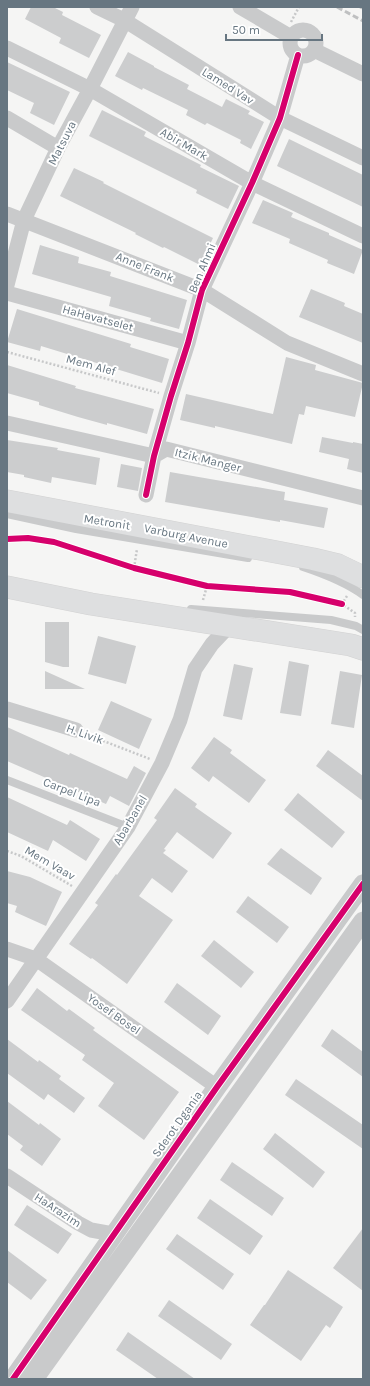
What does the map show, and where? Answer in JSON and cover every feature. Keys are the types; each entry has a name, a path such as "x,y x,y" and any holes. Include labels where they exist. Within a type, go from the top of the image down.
{"main road":[{"name":"Varburg Avenue","path":"7,501 313,559 338,565 361,582"},
{"path":"7,587 91,604 363,649"}],"street":[{"name":"Lamed Vav","path":"97,7 128,14 280,118 363,158"},
{"path":"240,7 291,37"},
{"name":"Matsuva","path":"7,285 24,220 58,148 128,14"},
{"path":"297,31 309,31 315,37 316,46 314,50 309,55 298,56 294,53 290,46 291,37 297,31"},
{"name":"Abir Mark","path":"7,48 90,89 252,183 363,236"},
{"path":"314,50 363,74"},
{"name":"Ben Ahmi","path":"146,495 154,456 188,343 202,290 252,183 280,118 298,56"},
{"path":"7,118 58,148"},
{"name":"Anne Frank","path":"7,214 202,290 287,342 363,374"},
{"name":"HaHavatselet","path":"7,293 188,343"},
{"name":"Itzik Manger","path":"7,423 154,456 166,449 363,498"},
{"name":"Abarbanel","path":"7,1001 128,827 162,763 180,720 195,669 212,644 229,626"},
{"name":"H. Livik","path":"7,709 76,730"},
{"name":"Sderot Dgania","path":"13,1379 113,1234 363,884"},
{"path":"34,1379 363,921"},
{"name":"Yosef Bosel","path":"7,949 36,959 217,1087"},
{"name":"HaArazim","path":"7,1176 78,1223 92,1230 113,1234"}],"lane":[{"name":"Metronit","path":"7,514 76,529 256,559"},
{"path":"295,566 327,575 361,582"},
{"path":"7,579 60,589"},
{"path":"185,608 331,620 359,628"},
{"name":"Carpel Lipa","path":"7,780 128,827"}],"path":[{"path":"297,11 299,7"},
{"path":"134,568 139,539"},
{"path":"359,628 355,613 342,604 361,582"}],"building":[{"path":"31,7 53,7 63,12 62,15 101,35 89,58 59,43 61,38 25,19"},
{"path":"128,52 189,85 187,89 222,107 226,99 250,111 248,114 264,122 251,149 240,143 241,140 207,123 205,125 186,115 188,110 143,88 142,90 115,76"},
{"path":"7,62 70,92 54,125 30,113 34,103 7,90"},
{"path":"102,110 146,132 144,136 201,165 200,167 239,186 228,209 196,193 197,190 89,136"},
{"path":"289,139 363,175 363,207 277,166"},
{"path":"74,168 213,238 200,265 60,196"},
{"path":"263,200 293,213 291,217 329,233 329,235 363,250 354,274 327,263 328,260 289,243 290,239 252,223"},
{"path":"40,245 79,257 78,263 111,272 110,276 187,300 179,329 150,321 151,318 109,306 111,297 32,274"},
{"path":"311,289 345,303 344,306 363,314 363,343 299,317"},
{"path":"17,309 131,344 130,347 169,359 162,383 41,346 40,351 7,342"},
{"path":"286,357 316,365 315,370 363,383 355,417 306,406 304,415 299,414 292,444 215,426 215,428 180,420 186,394 273,414"},
{"path":"7,365 76,386 75,388 154,409 147,434 78,417 39,405 39,402 7,393"},
{"path":"322,437 363,444 363,473 347,469 349,459 319,452"},
{"path":"7,440 58,448 57,450 100,458 96,485 52,477 51,483 24,477 24,475 7,472"},
{"path":"121,464 142,468 138,491 117,487"},
{"path":"170,472 285,492 284,500 328,508 324,528 165,502"},
{"path":"45,622 69,622 69,667 63,667 45,662"},
{"path":"98,636 136,646 126,684 88,674"},
{"path":"289,661 309,665 301,716 280,713"},
{"path":"234,664 253,668 242,720 223,716"},
{"path":"45,671 85,689 45,689"},
{"path":"340,671 362,675 354,728 331,724"},
{"path":"111,701 152,719 139,749 98,730"},
{"path":"7,727 127,779 134,766 146,773 129,806 110,796 106,804 7,761"},
{"path":"214,737 232,750 230,753 266,780 249,803 213,776 209,782 191,768"},
{"path":"328,750 363,776 363,801 316,766"},
{"path":"175,788 197,804 195,807 232,833 213,859 177,832 164,849 166,850 163,853 188,871 172,893 152,878 139,896 173,920 127,984 92,958 91,959 69,944 98,905 95,903 157,820 154,818"},
{"path":"298,793 345,832 332,848 284,810"},
{"path":"7,797 67,825 70,820 100,839 86,861 53,840 48,851 7,832"},
{"path":"281,848 322,878 311,895 267,864"},
{"path":"7,871 30,877 62,892 46,926 15,912 17,906 7,903"},
{"path":"248,896 289,927 277,943 236,912"},
{"path":"214,940 254,972 241,988 201,956"},
{"path":"177,983 221,1016 208,1035 164,1002"},
{"path":"37,988 67,1011 69,1009 95,1028 93,1030 179,1092 144,1140 98,1106 114,1083 82,1060 85,1055 21,1010"},
{"path":"332,1029 363,1052 363,1077 321,1046"},
{"path":"7,1039 38,1062 39,1060 61,1076 59,1079 85,1098 74,1113 48,1094 44,1100 7,1073"},
{"path":"296,1079 363,1125 363,1149 285,1095"},
{"path":"7,1101 39,1125 40,1123 61,1139 42,1166 20,1150 23,1146 7,1134"},
{"path":"275,1133 325,1172 313,1188 263,1149"},
{"path":"232,1162 284,1198 272,1216 220,1180"},
{"path":"210,1199 263,1236 250,1255 197,1218"},
{"path":"27,1205 72,1234 58,1254 14,1225"},
{"path":"363,1228 363,1291 333,1268"},
{"path":"177,1234 234,1274 223,1290 166,1249"},
{"path":"7,1250 47,1280 31,1300 7,1282"},
{"path":"288,1270 343,1307 330,1328 326,1325 301,1361 250,1325"},
{"path":"169,1300 232,1344 221,1360 158,1316"},
{"path":"128,1332 195,1379 158,1379 116,1350"}],"railway":[{"path":"337,7 363,21"}],"cycle path":[{"path":"146,495 154,456 188,343 202,290 252,183 280,118 298,55"},
{"path":"7,539 28,538 54,542 134,568 207,586 290,592 342,604"},
{"path":"13,1379 217,1087 363,884"}]}
